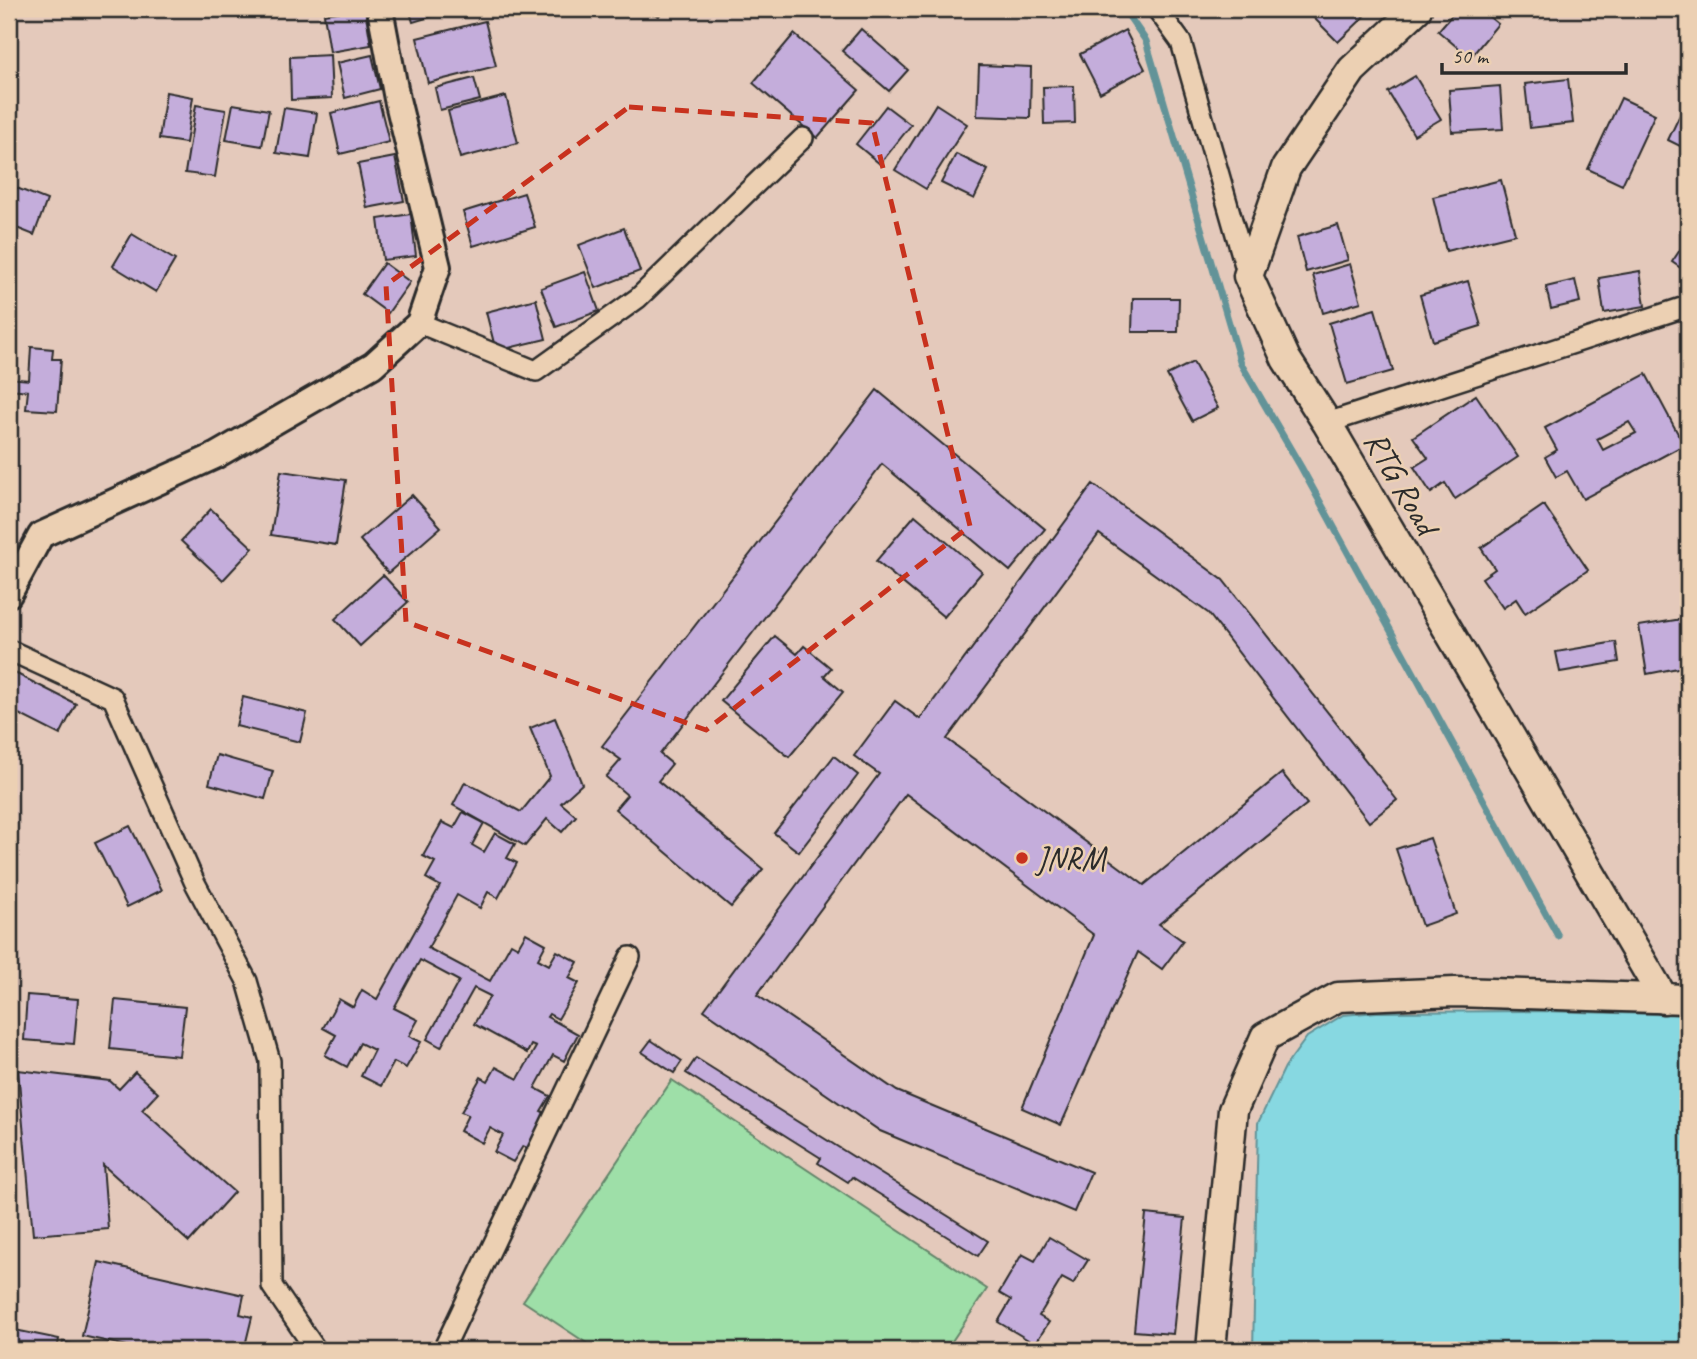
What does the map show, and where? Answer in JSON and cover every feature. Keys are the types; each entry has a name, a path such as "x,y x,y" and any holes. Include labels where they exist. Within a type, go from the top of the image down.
{"main road":[{"path":"1248,276 1286,168 1352,70 1418,9"},
{"name":"RTG Road","path":"1248,276 1286,359 1676,999"},
{"path":"1211,1350 1233,1110 1265,1037 1338,997 1455,992 1676,999"}],"street":[{"path":"9,594 41,535 215,456 373,365 419,323 438,267 397,99 380,9"},
{"path":"1157,9 1181,42 1248,276"},
{"path":"419,323 536,371 638,298 803,138"},
{"path":"1327,424 1688,306"},
{"path":"9,650 113,698 194,881 247,981 270,1060 272,1286 316,1350"},
{"path":"443,1350 630,957"}],"highlighted area":[{"path":"629,107 872,123 970,526 706,730 406,622 386,285"}],"green space":[{"path":"672,1080 987,1289 946,1350 597,1350 523,1301"}],"water":[{"path":"1541,1011 1688,1015 1688,1350 1253,1350 1258,1123 1285,1067 1307,1037 1343,1015 1377,1012"}],"building":[{"path":"365,9 371,45 330,52 324,14"},
{"path":"409,9 456,9 413,22"},
{"path":"640,9 663,9 659,16"},
{"path":"1305,9 1355,9 1364,17 1338,42"},
{"path":"1457,9 1480,9 1498,24 1470,58 1438,31"},
{"path":"485,21 496,66 428,83 417,38"},
{"path":"861,29 908,70 889,91 842,51"},
{"path":"1125,30 1145,69 1100,93 1080,54"},
{"path":"794,34 859,90 817,138 753,83"},
{"path":"330,55 332,98 291,100 290,57"},
{"path":"372,55 380,89 345,98 337,63"},
{"path":"979,65 1031,67 1030,118 977,116"},
{"path":"1415,76 1441,119 1414,135 1388,92"},
{"path":"474,78 480,100 440,110 435,88"},
{"path":"1568,79 1573,123 1530,128 1525,84"},
{"path":"1074,86 1075,123 1044,124 1043,87"},
{"path":"1500,86 1503,129 1452,132 1449,90"},
{"path":"166,92 193,97 186,143 159,139"},
{"path":"506,96 518,143 460,158 448,111"},
{"path":"1621,98 1655,114 1622,185 1588,169"},
{"path":"1688,98 1688,150 1668,140"},
{"path":"379,101 389,142 340,154 331,113"},
{"path":"233,104 269,110 262,146 226,140"},
{"path":"936,104 967,124 926,189 895,170"},
{"path":"196,105 226,110 215,177 185,173"},
{"path":"886,106 911,125 880,164 856,144"},
{"path":"284,108 317,113 310,158 276,153"},
{"path":"956,154 988,170 974,199 941,183"},
{"path":"395,157 404,201 367,208 358,164"},
{"path":"1501,180 1515,234 1446,251 1433,197"},
{"path":"9,185 47,200 34,235 9,225"},
{"path":"524,193 535,227 473,246 463,212"},
{"path":"411,214 416,256 383,260 378,219"},
{"path":"1338,225 1348,260 1306,272 1297,237"},
{"path":"624,228 640,271 596,288 579,245"},
{"path":"132,234 175,260 156,292 113,266"},
{"path":"1688,238 1688,273 1672,262"},
{"path":"384,263 410,282 388,313 362,294"},
{"path":"1350,264 1361,302 1323,313 1313,275"},
{"path":"1640,271 1645,306 1604,313 1599,278"},
{"path":"585,272 599,311 556,327 541,288"},
{"path":"1575,280 1580,302 1551,309 1546,287"},
{"path":"1468,281 1481,326 1433,341 1420,295"},
{"path":"1133,298 1179,298 1178,332 1132,332"},
{"path":"536,299 546,339 496,351 486,312"},
{"path":"1375,309 1393,371 1347,384 1329,323"},
{"path":"31,347 53,349 52,359 61,359 57,411 26,409 28,391 9,389 9,378 29,380"},
{"path":"1193,362 1218,408 1192,421 1167,375"},
{"path":"1646,374 1684,445 1583,499 1567,471 1556,477 1545,457 1557,450 1545,428","holes":["1629,422 1636,433 1603,450 1597,439"]},
{"path":"877,390 1045,529 1010,571 882,464 660,754 672,764 658,781 763,869 731,907 615,809 627,795 606,777 621,760 602,746"},
{"path":"1476,395 1518,457 1455,499 1445,483 1431,493 1414,467 1428,458 1413,437"},
{"path":"281,471 346,480 336,545 271,535"},
{"name":"JNRM","path":"1093,484 1223,580 1397,800 1369,822 1208,613 1099,534 947,739 1144,885 1282,773 1307,804 1159,924 1183,941 1162,969 1138,952 1061,1125 1022,1108 1094,935 906,794 757,995 897,1091 1091,1172 1074,1212 880,1131 704,1010 879,774 854,756 895,701 920,719"},
{"path":"412,495 441,527 388,573 360,540"},
{"path":"1544,505 1588,570 1525,613 1516,599 1503,608 1482,578 1495,569 1481,548"},
{"path":"211,509 253,548 223,580 181,541"},
{"path":"915,515 982,572 944,617 876,561"},
{"path":"383,575 408,602 360,646 335,619"},
{"path":"1688,618 1688,666 1647,674 1639,626"},
{"path":"775,636 797,654 804,646 831,668 824,676 843,692 789,757 721,701"},
{"path":"1616,642 1619,662 1560,672 1556,652"},
{"path":"9,670 76,704 60,735 17,713 9,728"},
{"path":"243,697 307,713 300,742 236,726"},
{"path":"555,718 582,784 561,803 576,816 562,832 547,819 525,846 453,805 465,782 521,812 550,776 530,728"},
{"path":"217,755 273,771 265,799 209,784"},
{"path":"834,756 858,775 799,852 774,833"},
{"path":"463,812 484,823 472,845 484,852 495,833 515,844 507,858 517,863 498,898 488,892 480,908 457,895 428,948 490,981 511,943 518,947 526,933 546,944 538,959 549,965 557,951 578,962 569,978 579,983 558,1019 549,1014 547,1017 578,1034 564,1061 553,1055 535,1088 550,1096 541,1111 550,1115 531,1150 523,1146 513,1162 494,1152 503,1135 490,1128 482,1143 460,1131 468,1115 461,1112 481,1077 488,1081 496,1067 518,1079 536,1047 531,1045 527,1053 474,1024 490,996 474,988 441,1047 427,1039 459,981 420,960 394,1008 418,1020 409,1036 421,1042 406,1068 394,1062 381,1086 361,1076 374,1050 360,1043 347,1067 325,1055 336,1035 323,1028 339,999 353,1007 362,990 377,999 440,886 426,878 435,862 423,856 442,822 454,828"},
{"path":"130,826 162,890 127,907 95,843"},
{"path":"1430,838 1456,914 1422,926 1396,849"},
{"path":"27,995 78,999 74,1044 24,1040"},
{"path":"115,1000 185,1007 179,1056 110,1049"},
{"path":"651,1040 682,1061 674,1073 642,1052"},
{"path":"696,1058 988,1241 978,1256 852,1177 848,1182 818,1163 821,1158 686,1073"},
{"path":"18,1070 110,1081 119,1089 135,1072 158,1093 142,1110 234,1192 189,1242 103,1165 108,1229 33,1235"},
{"path":"1146,1214 1185,1218 1173,1334 1134,1331"},
{"path":"1049,1237 1088,1260 1073,1284 1062,1278 1039,1316 1049,1322 1035,1344 998,1322 1011,1300 999,1293 1022,1254 1035,1261"},
{"path":"99,1262 244,1295 240,1314 252,1317 244,1350 146,1350 82,1336"},
{"path":"10,1329 59,1339 57,1350 9,1350"},
{"path":"63,1342 100,1350 61,1350"}],"waterway":[{"path":"1124,9 1146,41 1241,364 1301,467 1558,936"}],"place":[{"name":"JNRM","path":"1022,858"}]}
